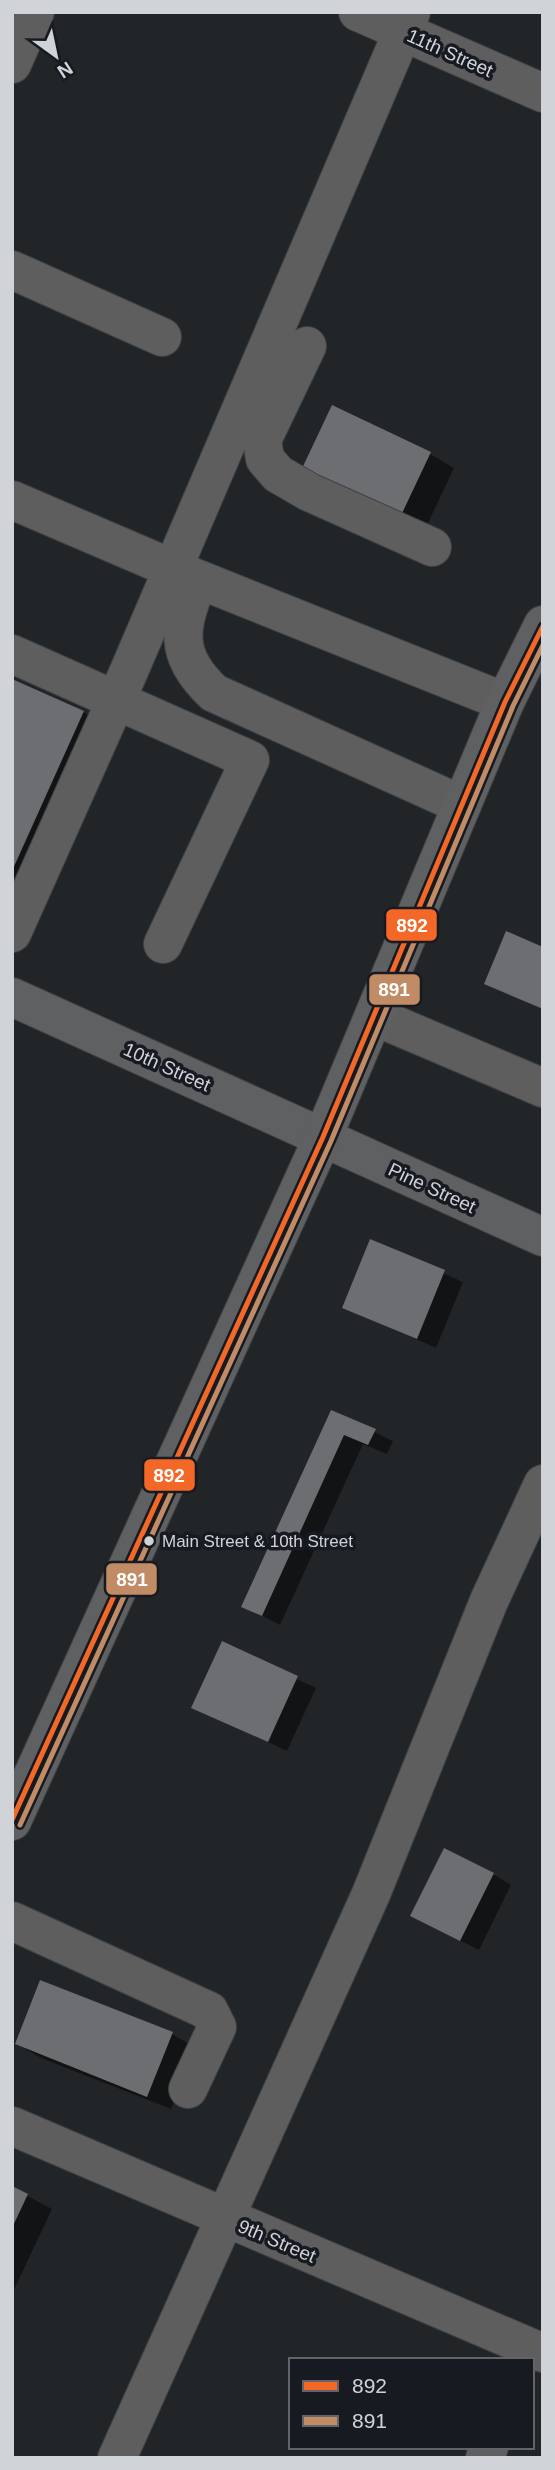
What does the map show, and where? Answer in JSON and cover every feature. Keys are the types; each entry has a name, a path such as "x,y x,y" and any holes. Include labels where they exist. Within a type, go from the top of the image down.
{"main road":[{"path":"12,1821 323,1137 505,702 543,625"},
{"name":"10th Street","path":"12,998 323,1137"},
{"name":"Pine Street","path":"323,1137 543,1237"}],"street":[{"path":"12,64 35,12"},
{"name":"11th Street","path":"358,12 407,22 543,93"},
{"path":"12,933 117,698 185,575 407,22"},
{"path":"12,270 162,337"},
{"path":"307,346 262,440 265,459 278,474 309,492 432,547"},
{"path":"12,500 185,575 505,702"},
{"path":"185,575 183,645 191,664 214,693 462,805"},
{"path":"12,654 117,698 250,761 163,944"},
{"path":"374,1016 543,1088"},
{"path":"117,2458 371,1894 489,1601 543,1484"},
{"path":"12,1922 209,2011 217,2027 188,2089"},
{"name":"9th Street","path":"12,2126 225,2219 536,2347"}],"building":[{"path":"332,405 431,452 396,526 297,479"},
{"path":"12,679 84,711 12,871"},
{"path":"506,931 543,947 543,1009 484,984"},
{"path":"370,1239 445,1270 417,1339 342,1308"},
{"path":"331,1410 376,1429 368,1445 344,1435 262,1616 241,1607"},
{"path":"222,1641 298,1676 268,1742 191,1708"},
{"path":"444,1848 494,1873 460,1941 410,1916"},
{"path":"40,1980 173,2032 147,2097 15,2044"},
{"path":"12,2186 28,2194 12,2228"}],"transit line":[{"name":"892","path":"12,1820 323,1137 505,702 543,626"},
{"name":"891","path":"20,1825 331,1141 513,706 543,645"}],"place":[{"name":"Main Street & 10th Street","path":"149,1541"}]}
